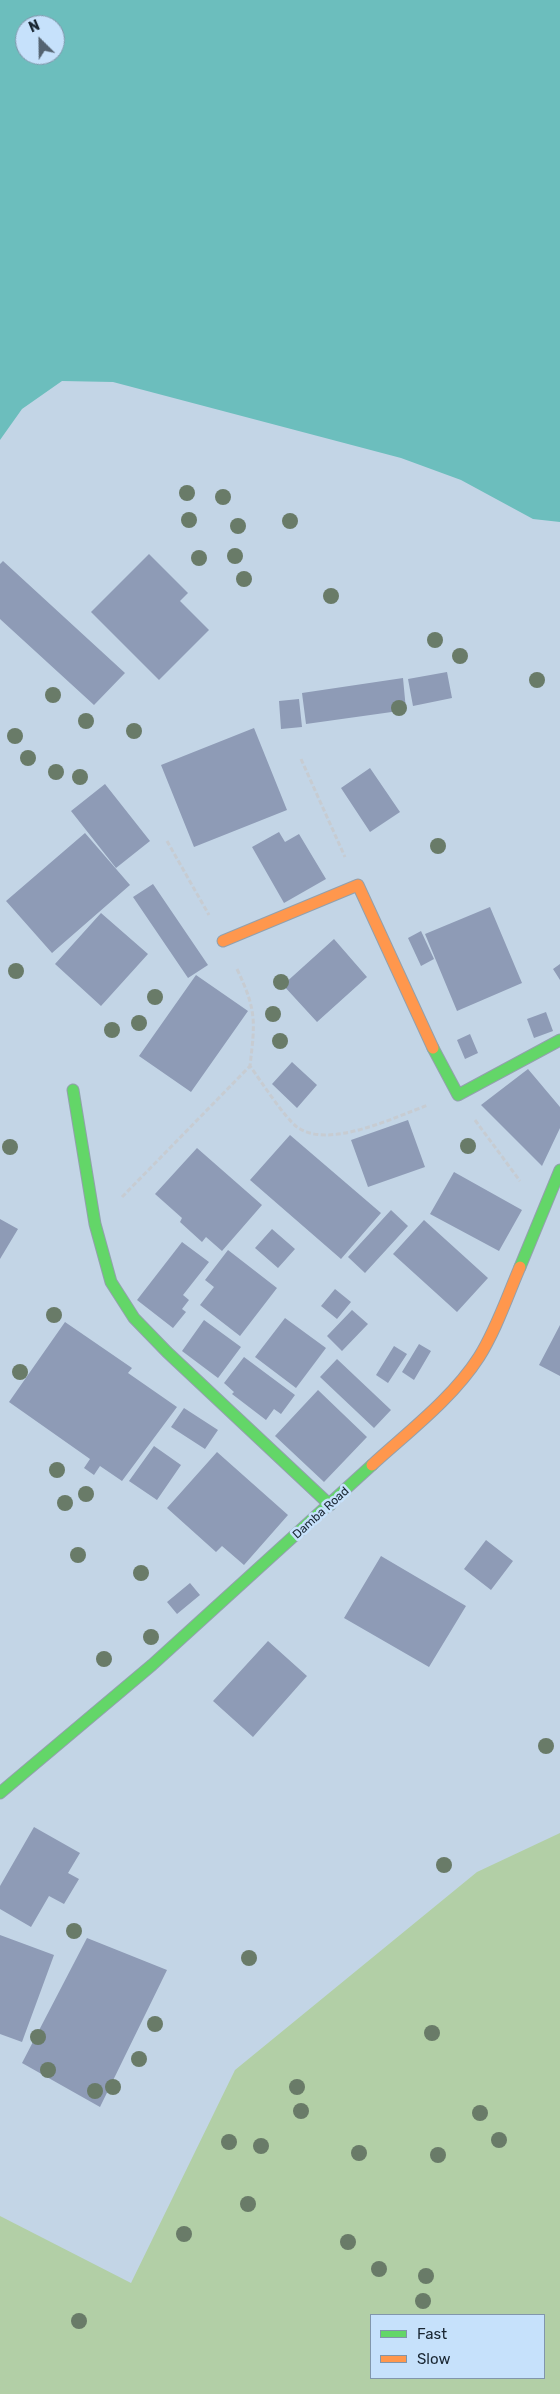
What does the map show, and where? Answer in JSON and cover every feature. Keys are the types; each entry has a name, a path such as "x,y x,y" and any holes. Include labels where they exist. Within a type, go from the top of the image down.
{"street":[{"path":"223,941 358,885 436,1056 458,1095 560,1040"},
{"path":"73,1090 95,1224 111,1282 134,1318 167,1352 330,1505"},
{"name":"Damba Road","path":"0,1794 152,1665 330,1505 456,1387 479,1357 500,1316 560,1170"}],"path":[{"path":"301,759 358,885"},
{"path":"95,1224 250,1066 255,1024 250,997 223,941 168,841"},
{"path":"250,1066 295,1126 308,1134 352,1134 458,1095 521,1182"}],"shaded area":[{"path":"0,0 560,0 560,522 533,519 461,480 401,458 113,382 62,381 22,409 0,440"},
{"path":"560,1833 560,2394 0,2394 0,2216 131,2283 235,2070 477,1872"}],"building":[{"path":"149,554 188,593 180,601 209,630 159,680 91,612"},
{"path":"3,561 125,673 94,705 0,619 0,564"},
{"path":"447,672 452,698 413,706 408,679"},
{"path":"403,678 406,710 306,724 302,693"},
{"path":"299,699 302,727 281,729 279,701"},
{"path":"254,728 287,810 194,847 161,765"},
{"path":"370,768 400,812 370,832 341,788"},
{"path":"105,784 150,841 116,868 71,811"},
{"path":"279,832 285,842 299,834 326,879 284,903 252,847"},
{"path":"85,833 130,885 52,953 6,901"},
{"path":"153,884 208,965 188,978 133,897"},
{"path":"490,907 522,983 457,1011 425,934"},
{"path":"101,913 148,954 101,1006 55,964"},
{"path":"421,931 434,959 421,966 408,938"},
{"path":"334,939 367,977 317,1022 283,985"},
{"path":"560,964 560,980 553,969"},
{"path":"196,975 248,1011 191,1092 139,1056"},
{"path":"546,1012 553,1031 534,1038 527,1019"},
{"path":"470,1034 478,1053 465,1059 457,1040"},
{"path":"292,1062 317,1085 297,1108 272,1084"},
{"path":"528,1069 560,1107 560,1128 542,1166 481,1105"},
{"path":"408,1120 425,1167 368,1187 351,1140"},
{"path":"290,1135 381,1213 341,1259 250,1180"},
{"path":"197,1148 262,1205 222,1251 206,1237 202,1242 180,1222 182,1218 155,1194"},
{"path":"454,1172 522,1210 499,1251 430,1214"},
{"path":"391,1210 408,1226 365,1273 348,1257"},
{"path":"0,1219 18,1229 0,1259"},
{"path":"424,1220 488,1278 457,1312 393,1254"},
{"path":"272,1229 295,1249 278,1268 255,1248"},
{"path":"182,1242 209,1262 183,1295 189,1300 182,1309 186,1312 173,1328 137,1300"},
{"path":"228,1250 277,1288 240,1336 200,1305 214,1287 205,1280"},
{"path":"335,1289 351,1302 337,1319 321,1306"},
{"path":"352,1310 368,1324 342,1351 327,1336"},
{"path":"285,1318 326,1348 296,1388 255,1357"},
{"path":"204,1320 241,1347 218,1378 182,1351"},
{"path":"65,1322 132,1368 128,1373 177,1407 122,1481 100,1466 94,1475 84,1468 90,1459 9,1402"},
{"path":"560,1325 560,1376 539,1365"},
{"path":"419,1344 431,1351 414,1380 402,1372"},
{"path":"394,1346 407,1354 388,1383 376,1375"},
{"path":"244,1357 295,1395 281,1414 274,1409 266,1420 232,1394 234,1392 224,1383"},
{"path":"337,1359 391,1410 374,1428 320,1377"},
{"path":"318,1390 367,1437 324,1482 275,1436"},
{"path":"184,1408 218,1430 205,1449 171,1427"},
{"path":"154,1446 181,1465 157,1500 129,1481"},
{"path":"217,1452 288,1515 244,1565 222,1546 216,1552 167,1508"},
{"path":"486,1540 513,1561 491,1590 464,1569"},
{"path":"381,1556 466,1606 429,1667 344,1618"},
{"path":"190,1583 200,1595 177,1614 167,1602"},
{"path":"268,1641 307,1676 253,1737 213,1701"},
{"path":"34,1827 80,1853 68,1873 79,1879 64,1904 49,1896 31,1927 0,1909 0,1886"},
{"path":"0,1935 54,1955 22,2042 0,2034"},
{"path":"87,1938 167,1970 100,2107 22,2063"}],"traffic: fast":[{"path":"433,1048 458,1095 560,1040"},
{"path":"73,1090 95,1224 111,1282 134,1318 167,1352 330,1505"},
{"path":"520,1267 560,1170"},
{"path":"0,1793 152,1665 372,1465"}],"traffic: slow":[{"path":"223,941 358,885 433,1048"},
{"path":"372,1465 443,1401 468,1372 491,1336 520,1267"}]}
